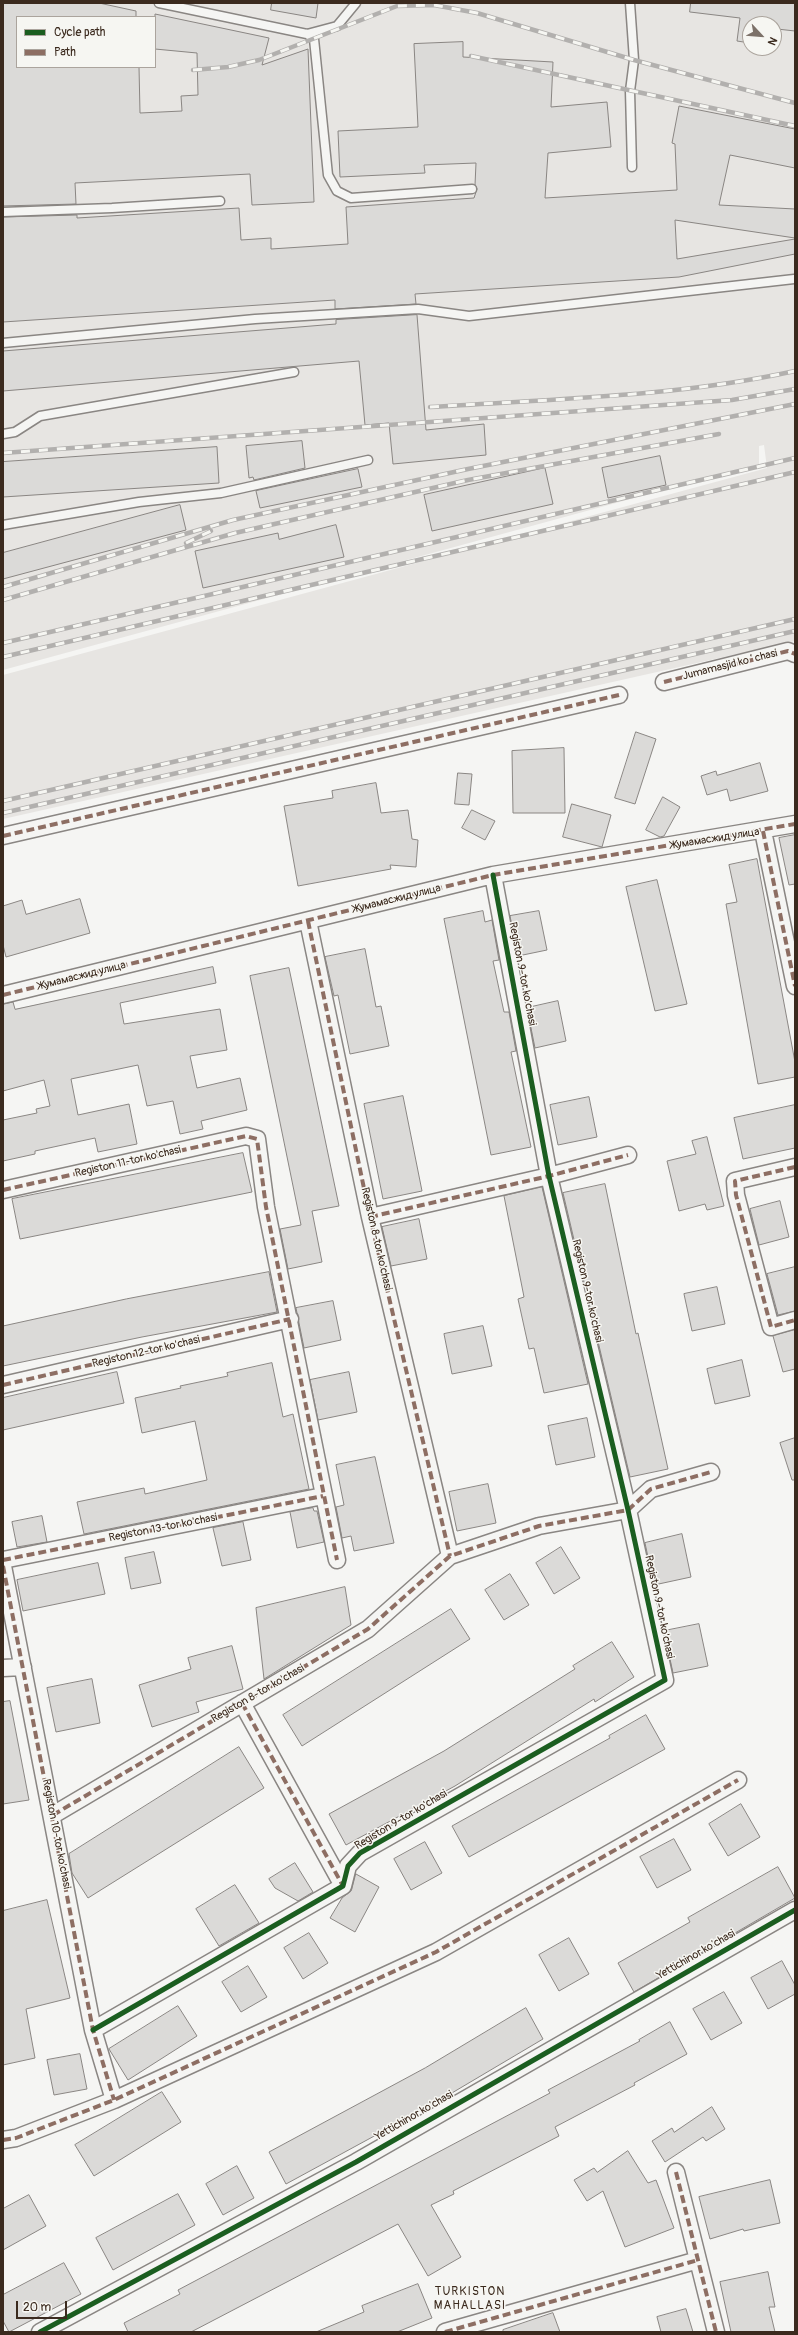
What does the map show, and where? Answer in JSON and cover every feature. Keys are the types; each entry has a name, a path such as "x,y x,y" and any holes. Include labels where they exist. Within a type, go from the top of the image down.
{"street":[{"name":"Jumamasjid koʻchasi","path":"664,682 788,651 795,654"},
{"path":"3,836 619,696"},
{"name":"Жумамасжид улица","path":"3,995 493,875 763,831 795,824"},
{"path":"763,831 795,986"},
{"name":"Registon 9-tor ko'chasi","path":"343,1886 348,1866 360,1853 665,1680 628,1510 549,1176 493,875"},
{"name":"Registon 8-tor ko'chasi","path":"308,921 370,1217 450,1556"},
{"name":"Registon 11-tor ko'chasi","path":"3,1190 246,1136 252,1136 257,1139 266,1207 290,1319"},
{"path":"370,1217 549,1176 628,1154"},
{"path":"795,1167 736,1182 736,1195 771,1327 795,1320"},
{"path":"290,1319 323,1496 338,1560"},
{"name":"Registon 12-tor ko'chasi","path":"3,1385 290,1319"},
{"path":"628,1510 651,1489 711,1472"},
{"name":"Registon 13-tor ko'chasi","path":"3,1560 323,1496"},
{"name":"Registon 8-tor ko'chasi","path":"53,1815 368,1629 450,1556 540,1526 628,1510"},
{"name":"Registon 10-tor ko'chasi","path":"3,1566 53,1815 93,2030 114,2100"},
{"path":"3,1668 23,1667"},
{"path":"93,2030 343,1886 242,1703"},
{"path":"3,2140 16,2138 114,2100 436,1952 738,1780"},
{"name":"Yettichinor ko‘chasi","path":"40,2332 356,2162 795,1910"},
{"path":"676,2172 716,2332"},
{"path":"445,2332 698,2260"}],"lane":[{"path":"159,3 307,34 314,39 328,175 337,191 351,198 472,189"},
{"path":"307,34 337,26 356,3"},
{"path":"630,3 634,60 630,91 632,167"},
{"path":"3,212 112,208 220,201"},
{"path":"3,343 255,319 418,309 469,316 794,279"},
{"path":"3,434 15,432 40,416 294,372"},
{"path":"3,525 131,503 221,492 368,460"}],"shaded area":[{"path":"3,3 795,3 795,641 3,819 3,675 767,468 764,445 759,446 759,464 3,670"}],"building":[{"path":"3,3 99,3 136,11 136,16 16,16 16,68 139,68 140,113 182,111 181,96 198,95 197,53 156,49 155,14 269,38 262,65 308,49 314,202 252,205 250,174 75,183 76,204 3,206"},
{"path":"272,3 318,3 316,18 271,10"},
{"path":"691,3 795,3 795,31 782,30 782,16 742,16 742,42 737,41 740,18 690,12"},
{"path":"463,42 463,57 553,62 551,107 607,102 611,147 548,153 545,198 677,190 675,144 672,143 679,106 795,129 795,168 730,155 719,205 795,209 795,238 675,220 677,259 795,239 795,254 679,277 415,294 416,304 335,309 335,300 3,322 3,217 77,215 77,218 239,208 241,240 271,238 271,249 348,244 346,207 474,198 477,189 475,185 476,163 424,165 425,173 340,177 338,131 418,127 414,44"},
{"path":"417,315 426,430 484,424 486,455 393,464 389,423 365,425 359,361 3,391 3,351 336,324 336,320"},
{"path":"302,441 305,468 254,480 253,477 249,478 246,446"},
{"path":"217,447 219,483 3,497 3,462"},
{"path":"660,456 666,485 608,498 602,468"},
{"path":"545,468 553,504 432,531 424,495"},
{"path":"358,469 362,487 260,508 256,491"},
{"path":"180,505 186,530 3,579 3,553"},
{"path":"336,525 344,557 203,588 195,551 278,533 279,539"},
{"path":"636,732 656,739 635,804 615,798"},
{"path":"564,748 565,813 513,813 512,751"},
{"path":"760,763 768,791 730,801 727,789 707,795 701,776 716,771 717,775"},
{"path":"458,773 472,774 469,805 455,804"},
{"path":"376,783 381,813 408,810 412,839 418,840 416,867 390,865 391,869 298,886 284,806 333,798 332,791"},
{"path":"663,797 680,807 664,836 660,837 646,830"},
{"path":"572,804 611,815 602,847 563,837"},
{"path":"472,810 495,821 485,840 462,828"},
{"path":"795,835 795,884 789,885 779,838"},
{"path":"757,859 795,1062 795,1077 758,1084 726,904 737,902 729,865"},
{"path":"657,880 687,1004 655,1011 626,887"},
{"path":"80,899 90,933 6,957 3,945 3,906 22,900 26,914"},
{"path":"483,911 485,922 492,920 499,960 493,961 504,1012 509,1012 516,1051 511,1052 531,1147 491,1155 444,919"},
{"path":"539,911 547,950 518,956 510,916"},
{"path":"365,949 376,1007 381,1006 389,1046 350,1054 338,995 334,996 325,957"},
{"path":"213,967 216,983 120,1003 124,1024 220,1009 227,1050 190,1056 197,1088 240,1078 247,1110 201,1121 203,1129 180,1134 173,1101 147,1106 138,1065 71,1079 78,1115 129,1104 137,1144 98,1152 95,1138 35,1151 35,1154 3,1161 3,1120 37,1113 36,1109 50,1106 44,1080 3,1091 3,1004 13,1002 15,1009"},
{"path":"289,968 339,1206 312,1211 322,1262 288,1269 280,1229 301,1225 250,976"},
{"path":"558,1001 566,1041 535,1048 527,1008"},
{"path":"403,1096 422,1191 383,1199 364,1104"},
{"path":"589,1097 597,1137 558,1145 550,1105"},
{"path":"795,1105 795,1148 743,1159 734,1118"},
{"path":"707,1137 724,1206 707,1210 705,1204 679,1211 667,1161 696,1154 692,1141"},
{"path":"243,1153 252,1192 20,1239 12,1199"},
{"path":"605,1184 636,1334 638,1333 668,1469 630,1477 563,1193"},
{"path":"542,1187 588,1384 544,1393 534,1348 529,1349 518,1299 524,1297 504,1196"},
{"path":"780,1201 789,1237 759,1245 750,1209"},
{"path":"419,1219 427,1259 391,1266 382,1227"},
{"path":"795,1267 795,1311 778,1315 767,1274"},
{"path":"269,1272 277,1312 142,1337 3,1366 3,1326 126,1299"},
{"path":"717,1287 725,1324 692,1331 684,1294"},
{"path":"333,1301 341,1340 304,1348 296,1308"},
{"path":"483,1326 492,1366 452,1374 444,1334"},
{"path":"795,1330 795,1369 783,1372 773,1336"},
{"path":"742,1360 750,1396 715,1404 707,1369"},
{"path":"272,1363 283,1417 293,1414 309,1489 84,1534 77,1502 144,1488 145,1494 207,1480 195,1421 142,1433 135,1398 181,1388 180,1386 228,1376 227,1373"},
{"path":"117,1372 124,1403 3,1430 3,1398"},
{"path":"349,1372 357,1412 318,1420 310,1380"},
{"path":"587,1418 595,1457 556,1465 548,1426"},
{"path":"795,1438 795,1480 792,1480 780,1443"},
{"path":"375,1457 394,1543 354,1551 351,1536 342,1538 336,1507 344,1505 336,1465"},
{"path":"488,1484 496,1523 457,1531 449,1492"},
{"path":"313,1508 314,1511 317,1511 324,1542 297,1548 290,1512"},
{"path":"42,1516 47,1542 17,1547 12,1522"},
{"path":"243,1522 251,1560 222,1566 213,1528"},
{"path":"682,1534 691,1577 654,1585 645,1543"},
{"path":"561,1547 580,1578 554,1594 536,1563"},
{"path":"154,1552 161,1583 131,1589 125,1558"},
{"path":"98,1563 105,1594 23,1611 17,1580"},
{"path":"510,1574 529,1605 504,1620 485,1590"},
{"path":"345,1587 351,1625 264,1679 256,1608"},
{"path":"451,1609 470,1639 302,1746 283,1715"},
{"path":"699,1624 708,1666 673,1673 664,1631"},
{"path":"612,1642 634,1677 595,1702 594,1699 455,1786 346,1845 329,1814 444,1751 575,1669 573,1666"},
{"path":"232,1646 243,1689 196,1702 199,1712 152,1727 139,1685 191,1669 188,1658"},
{"path":"92,1679 100,1723 56,1732 47,1688"},
{"path":"10,1701 29,1800 3,1804 3,1702"},
{"path":"646,1715 665,1749 469,1857 452,1826 610,1738 609,1736"},
{"path":"239,1747 264,1788 88,1898 72,1873 69,1854"},
{"path":"741,1804 760,1837 728,1856 709,1824"},
{"path":"674,1839 691,1870 657,1888 640,1857"},
{"path":"425,1842 442,1873 411,1890 394,1859"},
{"path":"295,1863 313,1892 298,1901 275,1888 269,1879"},
{"path":"778,1867 795,1898 634,1992 618,1963 690,1922 688,1918"},
{"path":"356,1874 379,1887 355,1932 330,1918 342,1898 351,1891"},
{"path":"235,1885 259,1923 219,1946 196,1909"},
{"path":"47,1900 70,1998 26,2009 35,2058 3,2065 3,1911"},
{"path":"309,1933 328,1963 303,1979 284,1948"},
{"path":"569,1938 589,1974 559,1991 539,1955"},
{"path":"782,1961 795,1985 795,1994 768,2009 751,1978"},
{"path":"248,1966 267,1997 241,2012 222,1982"},
{"path":"724,1992 742,2023 711,2040 693,2009"},
{"path":"178,2006 197,2036 128,2080 109,2049"},
{"path":"526,2008 543,2039 435,2103 286,2184 269,2152 425,2068"},
{"path":"670,2022 687,2054 634,2083 635,2085 555,2127 559,2136 453,2191 454,2194 431,2205 461,2257 428,2276 398,2224 191,2332 128,2332 124,2323 180,2294 178,2290 550,2093 548,2090 640,2041 639,2040"},
{"path":"80,2054 87,2089 54,2095 47,2060"},
{"path":"162,2092 181,2122 94,2176 75,2145"},
{"path":"712,2107 725,2129 706,2141 703,2137 665,2162 652,2141 672,2128 674,2132"},
{"path":"628,2151 648,2183 656,2180 674,2228 625,2247 603,2191 587,2201 574,2180 594,2168 597,2172"},
{"path":"237,2166 254,2198 223,2215 206,2184"},
{"path":"770,2180 780,2223 744,2231 743,2229 710,2239 699,2197"},
{"path":"178,2194 195,2225 113,2270 96,2238"},
{"path":"29,2195 46,2226 3,2250 3,2209"},
{"path":"64,2263 81,2294 9,2332 3,2321 3,2295"},
{"path":"768,2272 775,2307 769,2307 775,2332 731,2332 720,2282"},
{"path":"418,2284 432,2318 397,2332 316,2332 364,2312 362,2306"},
{"path":"686,2309 693,2332 661,2332 657,2317"},
{"path":"553,2313 560,2332 503,2332 503,2330"}],"railway":[{"path":"193,70 228,67 259,60 397,6 434,5 477,13 634,60 795,103"},
{"path":"471,56 795,126"},
{"path":"430,407 659,392 750,380 795,371"},
{"path":"3,453 732,400 795,389"},
{"path":"3,587 233,520 468,469 795,404"},
{"path":"3,600 235,533 468,480 719,434"},
{"path":"3,643 795,458"},
{"path":"3,657 795,472"},
{"path":"186,543 211,531"},
{"path":"3,801 795,619"},
{"path":"3,813 795,631"}],"marked path":[{"path":"664,682 788,651 795,654"},
{"path":"3,836 619,695"},
{"path":"3,995 493,875 795,824"},
{"path":"763,831 795,986"},
{"path":"308,921 370,1217 450,1556"},
{"path":"3,1190 246,1136 257,1139 266,1207 337,1560"},
{"path":"370,1217 549,1176 628,1155"},
{"path":"795,1167 735,1181 736,1195 771,1327 795,1320"},
{"path":"3,1385 290,1319"},
{"path":"628,1510 651,1489 711,1472"},
{"path":"3,1560 323,1496"},
{"path":"53,1815 368,1629 450,1556 539,1526 628,1510"},
{"path":"3,1566 93,2030 114,2100"},
{"path":"242,1703 343,1886"},
{"path":"3,2140 16,2138 114,2100 436,1952 738,1780"},
{"path":"676,2172 716,2332"},
{"path":"445,2332 698,2260"}],"cycle path":[{"path":"93,2030 343,1886 348,1866 360,1853 665,1680 628,1510 549,1176 493,875"},
{"path":"40,2332 356,2162 795,1910"}],"district":[{"name":"TURKISTON MAHALLASI","path":"470,2299"}]}
